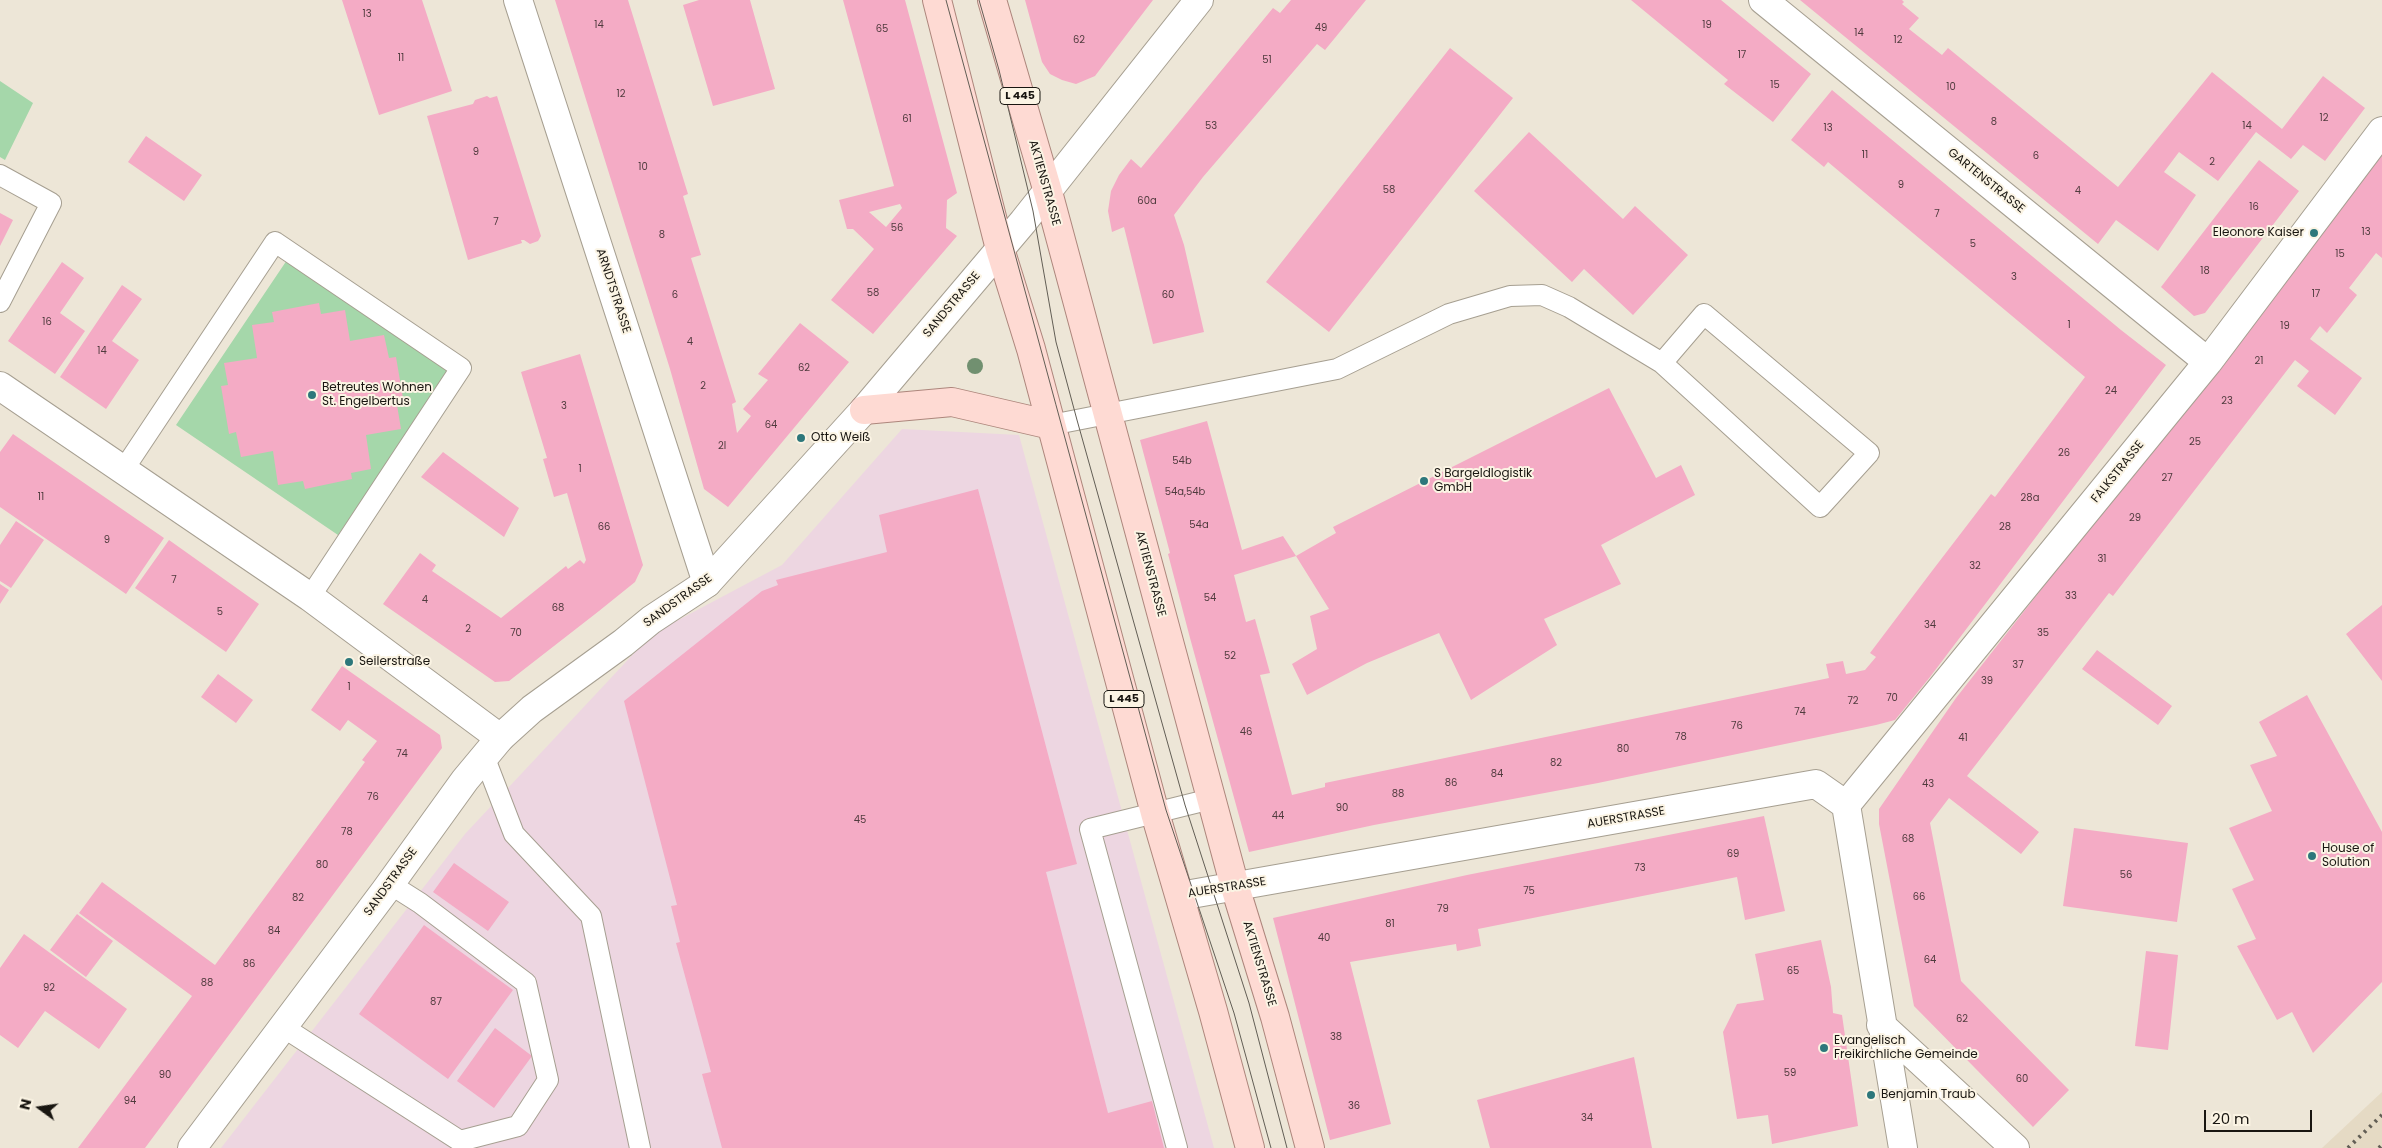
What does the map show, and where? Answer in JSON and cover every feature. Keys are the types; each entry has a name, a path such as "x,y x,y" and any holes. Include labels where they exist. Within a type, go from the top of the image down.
{"main road":[{"name":"L 445","path":"936,0 1000,249 1051,425 1155,813 1250,1148"},
{"name":"AKTIENSTRASSE","path":"992,0 1048,192 1235,887 1275,1017 1310,1148"},
{"path":"864,410 952,402 1051,425"}],"street":[{"name":"ARNDTSTRASSE","path":"518,0 707,583"},
{"name":"SANDSTRASSE","path":"192,1148 492,747 532,709 651,620 707,583 864,410 1000,249 1048,192 1199,0"},
{"name":"GARTENSTRASSE","path":"1763,0 2208,362"},
{"name":"FALKSTRASSE","path":"1846,805 2208,362 2382,131"},
{"path":"0,386 310,597 492,747"},
{"name":"AUERSTRASSE","path":"1180,896 1816,784 1846,805"},
{"path":"1846,805 1881,1025 1903,1148"},
{"path":"1881,1025 2014,1148"}],"lane":[{"path":"0,175 51,203 0,302"},
{"path":"124,469 275,242 461,368 310,597"},
{"path":"1051,425 1337,369 1449,314 1510,296 1542,295 1569,307 1662,363 1820,507 1868,453 1704,314 1662,363"},
{"path":"492,747 514,834 591,916 640,1148"},
{"path":"1177,1148 1090,828 1211,799"},
{"path":"283,1026 460,1141 518,1126 548,1080 526,983 420,903 390,884"}],"shaded area":[{"path":"902,429 1019,435 1214,1148 221,1148 465,834 652,634 782,565"},
{"path":"2382,1092 2382,1148 2322,1148"}],"green space":[{"path":"0,81 33,103 5,160 0,157"},
{"path":"287,260 449,372 338,535 176,425"}],"building":[{"path":"342,0 422,0 452,91 379,115"},
{"path":"555,0 628,0 688,194 683,196 701,255 691,258 736,402 732,404 737,433 751,416 743,409 768,380 758,374 800,323 849,362 728,507 704,489 670,369"},
{"path":"699,0 750,0 775,89 713,106 683,5"},
{"path":"843,0 905,0 957,193 947,200 946,228 957,236 873,334 831,300 874,249 853,229 847,229 839,200 894,186","holes":["900,204 902,208 886,227 869,212"]},
{"path":"1025,0 1153,0 1095,76 1076,84 1050,74 1042,62"},
{"path":"1291,0 1366,0 1325,50 1317,44 1203,177 1174,215 1184,245 1204,332 1153,344 1124,227 1112,232 1108,211 1111,191 1119,175 1131,159 1141,168 1273,8 1280,13"},
{"path":"1631,0 1721,0 1811,74 1773,122 1724,84 1728,80"},
{"path":"1800,0 1902,0 1904,2 1902,4 1919,18 1909,29 1942,55 1948,48 2118,187 2212,72 2282,129 2323,76 2365,108 2325,161 2303,145 2291,159 2256,132 2218,181 2179,152 2164,172 2196,195 2158,251 2116,220 2098,244"},
{"path":"1450,48 1513,98 1329,332 1266,282"},
{"path":"1832,90 2121,330 2166,365 1930,677 1895,720 1876,725 1598,783 1374,825 1249,852 1190,638 1140,440 1207,421 1242,550 1283,536 1296,556 1234,575 1246,622 1255,619 1270,673 1260,675 1292,795 1325,787 1325,783 1829,678 1826,664 1843,661 1846,674 1865,670 1876,657 1870,653 1991,494 1995,497 2085,377 1828,162 1824,167 1791,140"},
{"path":"487,96 490,98 497,96 541,236 538,241 530,244 521,240 522,243 468,260 427,116 473,104 475,100"},
{"path":"1529,132 1623,219 1635,206 1688,255 1633,315 1584,269 1572,282 1474,191"},
{"path":"146,136 202,175 184,201 128,162"},
{"path":"2382,155 2382,258 2376,253 2349,288 2357,295 2327,333 2320,326 2310,339 2362,378 2335,415 2297,386 2309,371 2295,360 2113,596 2109,593 1967,776 2039,832 2021,854 1949,798 1930,823 1961,981 2069,1090 2033,1127 1914,1006 1879,824 1879,809 1956,698"},
{"path":"2259,160 2299,191 2205,313 2194,316 2161,287"},
{"path":"0,213 13,220 0,246"},
{"path":"62,262 84,278 60,313 85,331 55,374 8,341"},
{"path":"122,285 142,299 112,341 139,360 106,409 60,377"},
{"name":"Betreutes Wohnen St. Engelbertus","path":"319,303 321,314 345,310 350,341 384,335 389,358 396,357 404,404 397,405 401,429 366,435 371,469 351,473 352,479 305,489 303,481 278,485 273,451 241,457 236,432 229,434 221,386 228,385 224,363 257,358 252,325 274,322 272,312"},
{"path":"580,354 643,565 635,582 599,611 509,681 495,682 383,604 420,553 436,565 432,571 501,618 566,566 568,569 580,560 584,564 586,560 567,493 554,497 543,459 547,458 521,372"},
{"path":"1609,388 1656,478 1681,465 1695,495 1601,545 1621,584 1544,619 1557,645 1471,700 1439,633 1367,663 1307,695 1292,664 1317,649 1310,616 1329,609 1296,556 1336,533 1333,527"},
{"path":"13,434 164,538 126,594 0,507 0,452"},
{"path":"443,452 519,508 504,537 421,477"},
{"path":"978,489 1077,864 1046,872 1108,1113 1152,1101 1164,1148 722,1148 702,1074 711,1072 676,943 680,942 671,906 677,905 624,701 762,591 778,585 776,580 887,552 879,515"},
{"path":"16,521 44,540 11,588 0,581 0,545"},
{"path":"169,540 259,604 226,652 135,588"},
{"path":"0,584 9,590 0,604"},
{"path":"2382,605 2382,681 2346,634"},
{"path":"2097,650 2172,706 2158,725 2082,669"},
{"path":"342,666 440,735 442,748 145,1148 78,1148 192,996 79,913 102,882 215,965 365,762 362,760 377,741 348,720 340,731 311,710"},
{"path":"218,674 253,700 236,723 201,697"},
{"name":"House of Solution","path":"2307,695 2382,832 2382,982 2313,1053 2292,1012 2277,1020 2237,946 2256,939 2232,889 2254,880 2229,828 2272,811 2250,765 2277,756 2259,722"},
{"path":"1764,816 1785,911 1745,920 1737,877 1478,929 1481,946 1457,951 1456,944 1350,962 1391,1124 1330,1140 1273,918 1467,875"},
{"path":"2074,828 2188,843 2177,922 2063,906"},
{"path":"454,863 509,902 488,931 433,892"},
{"path":"77,914 113,941 86,977 50,950"},
{"path":"424,925 513,990 448,1079 359,1014"},
{"path":"24,934 127,1009 99,1049 45,1011 18,1048 0,1035 0,968"},
{"path":"1821,940 1831,987 1833,1013 1842,1015 1858,1126 1772,1144 1768,1115 1737,1119 1723,1032 1737,1004 1764,1000 1755,954"},
{"path":"2146,951 2178,955 2168,1050 2135,1046"},
{"path":"495,1028 532,1056 494,1108 457,1081"},
{"path":"1634,1057 1652,1148 1490,1148 1477,1100"}],"tram line":[{"path":"946,0 1166,810 1234,1013 1271,1148"},
{"path":"979,0 999,70 1033,211 1056,342 1185,805 1249,1003 1287,1148"}],"railway":[{"path":"2348,1148 2382,1115"},
{"path":"2379,1148 2382,1145"}],"place":[{"name":"Eleonore Kaiser","path":"2314,233"},
{"name":"Betreutes Wohnen St. Engelbertus","path":"312,395"},
{"name":"Otto Weiß","path":"801,438"},
{"name":"S Bargeldlogistik GmbH","path":"1424,481"},
{"name":"Seilerstraße","path":"349,662"},
{"name":"House of Solution","path":"2312,856"},
{"name":"Evangelisch Freikirchliche Gemeinde","path":"1824,1048"},
{"name":"Benjamin Traub","path":"1871,1095"}]}
